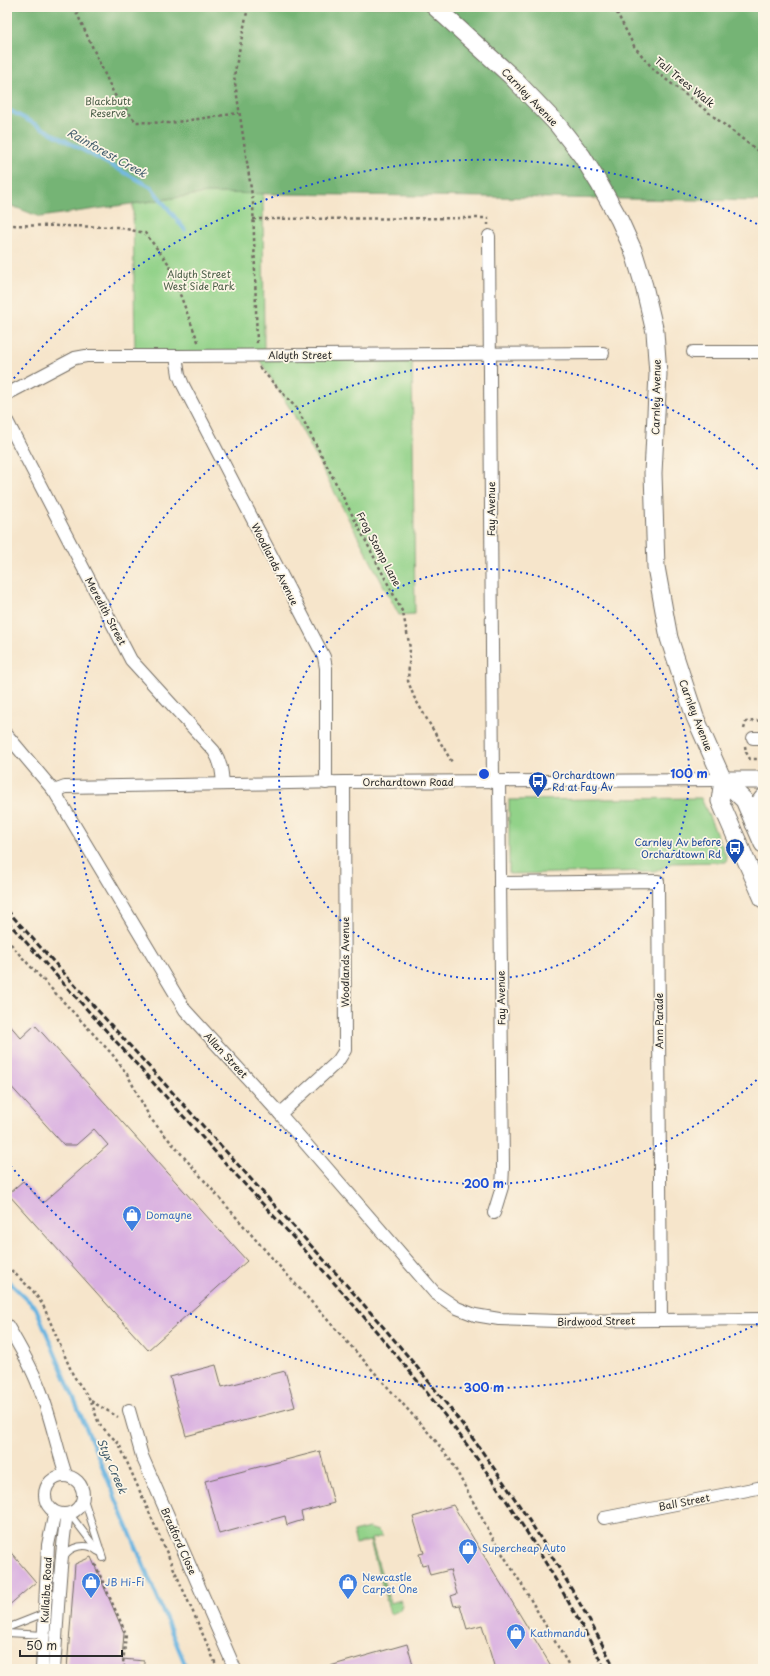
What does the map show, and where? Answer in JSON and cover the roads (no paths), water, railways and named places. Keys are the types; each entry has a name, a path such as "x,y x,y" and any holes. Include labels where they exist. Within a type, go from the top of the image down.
{"main road":[{"name":"Carnley Avenue","path":"435,7 511,76 557,124 582,156 600,185 619,219 633,250 644,286 655,332 658,374 653,473 656,568 669,638 695,717 723,780 744,800 763,844"},
{"name":"Orchardtown Road","path":"723,780 763,780"},
{"path":"723,780 720,801 763,899"},
{"path":"754,824 760,802 763,798"}],"street":[{"name":"Fay Avenue","path":"489,236 496,782 500,884 503,1167 502,1186 494,1213"},
{"path":"693,352 763,352"},
{"name":"Aldyth Street","path":"7,394 80,356 603,353"},
{"name":"Woodlands Avenue","path":"176,356 179,375 183,385 324,657 326,668 326,783"},
{"name":"Meredith Street","path":"7,421 131,660 214,751 220,760 223,784"},
{"name":"Allan Street","path":"7,735 54,791 185,1010 280,1114 435,1293"},
{"name":"Orchardtown Road","path":"54,791 65,786 344,782 723,780"},
{"name":"Woodlands Avenue","path":"280,1114 338,1060 345,1050 344,782"},
{"name":"Ann Parade","path":"500,884 658,881 661,1320"},
{"name":"Birdwood Street","path":"435,1293 457,1308 475,1315 499,1319 557,1321 763,1319"},
{"path":"7,1325 25,1356 39,1387 51,1421 58,1452 66,1475"},
{"name":"Bradford Close","path":"129,1410 142,1456 235,1669"},
{"path":"51,1481 60,1476 66,1475 73,1478 80,1484 83,1496 80,1506 63,1513 49,1507 45,1497 45,1492 51,1481 58,1452"},
{"name":"Ball Street","path":"604,1518 763,1487"},
{"name":"Kullaiba Road","path":"54,1669 63,1513"},
{"name":"Kullaiba Road","path":"42,1669 48,1546 63,1513"}],"lane":[{"path":"83,1496 103,1558"},
{"path":"63,1513 103,1558"},
{"path":"61,1564 66,1554 73,1548 84,1546 93,1548 103,1558"},
{"path":"7,1628 45,1613"},
{"path":"7,1633 57,1636"}],"waterway":[{"name":"Rainforest Creek","path":"7,109 151,187 185,230"},
{"name":"Styx Creek","path":"7,1280 36,1308 187,1669"}],"railway":[{"path":"7,910 343,1282 418,1368 465,1428 526,1515 599,1637 615,1669"},
{"path":"7,921 360,1312 423,1388 454,1427 500,1491 562,1591 605,1669"}],"place":[{"name":"Orchardtown Rd at Fay Av","path":"538,798"},
{"name":"Carnley Av before Orchardtown Rd","path":"735,865"},
{"name":"Domayne","path":"132,1232"},
{"name":"Supercheap Auto","path":"468,1565"},
{"name":"JB Hi-Fi","path":"91,1599"},
{"name":"Newcastle Carpet One","path":"348,1600"},
{"name":"Kathmandu","path":"516,1650"}],"park label":[{"name":"Blackbutt Reserve","path":"108,106"},
{"name":"Aldyth Street West Side Park","path":"199,280"}]}
